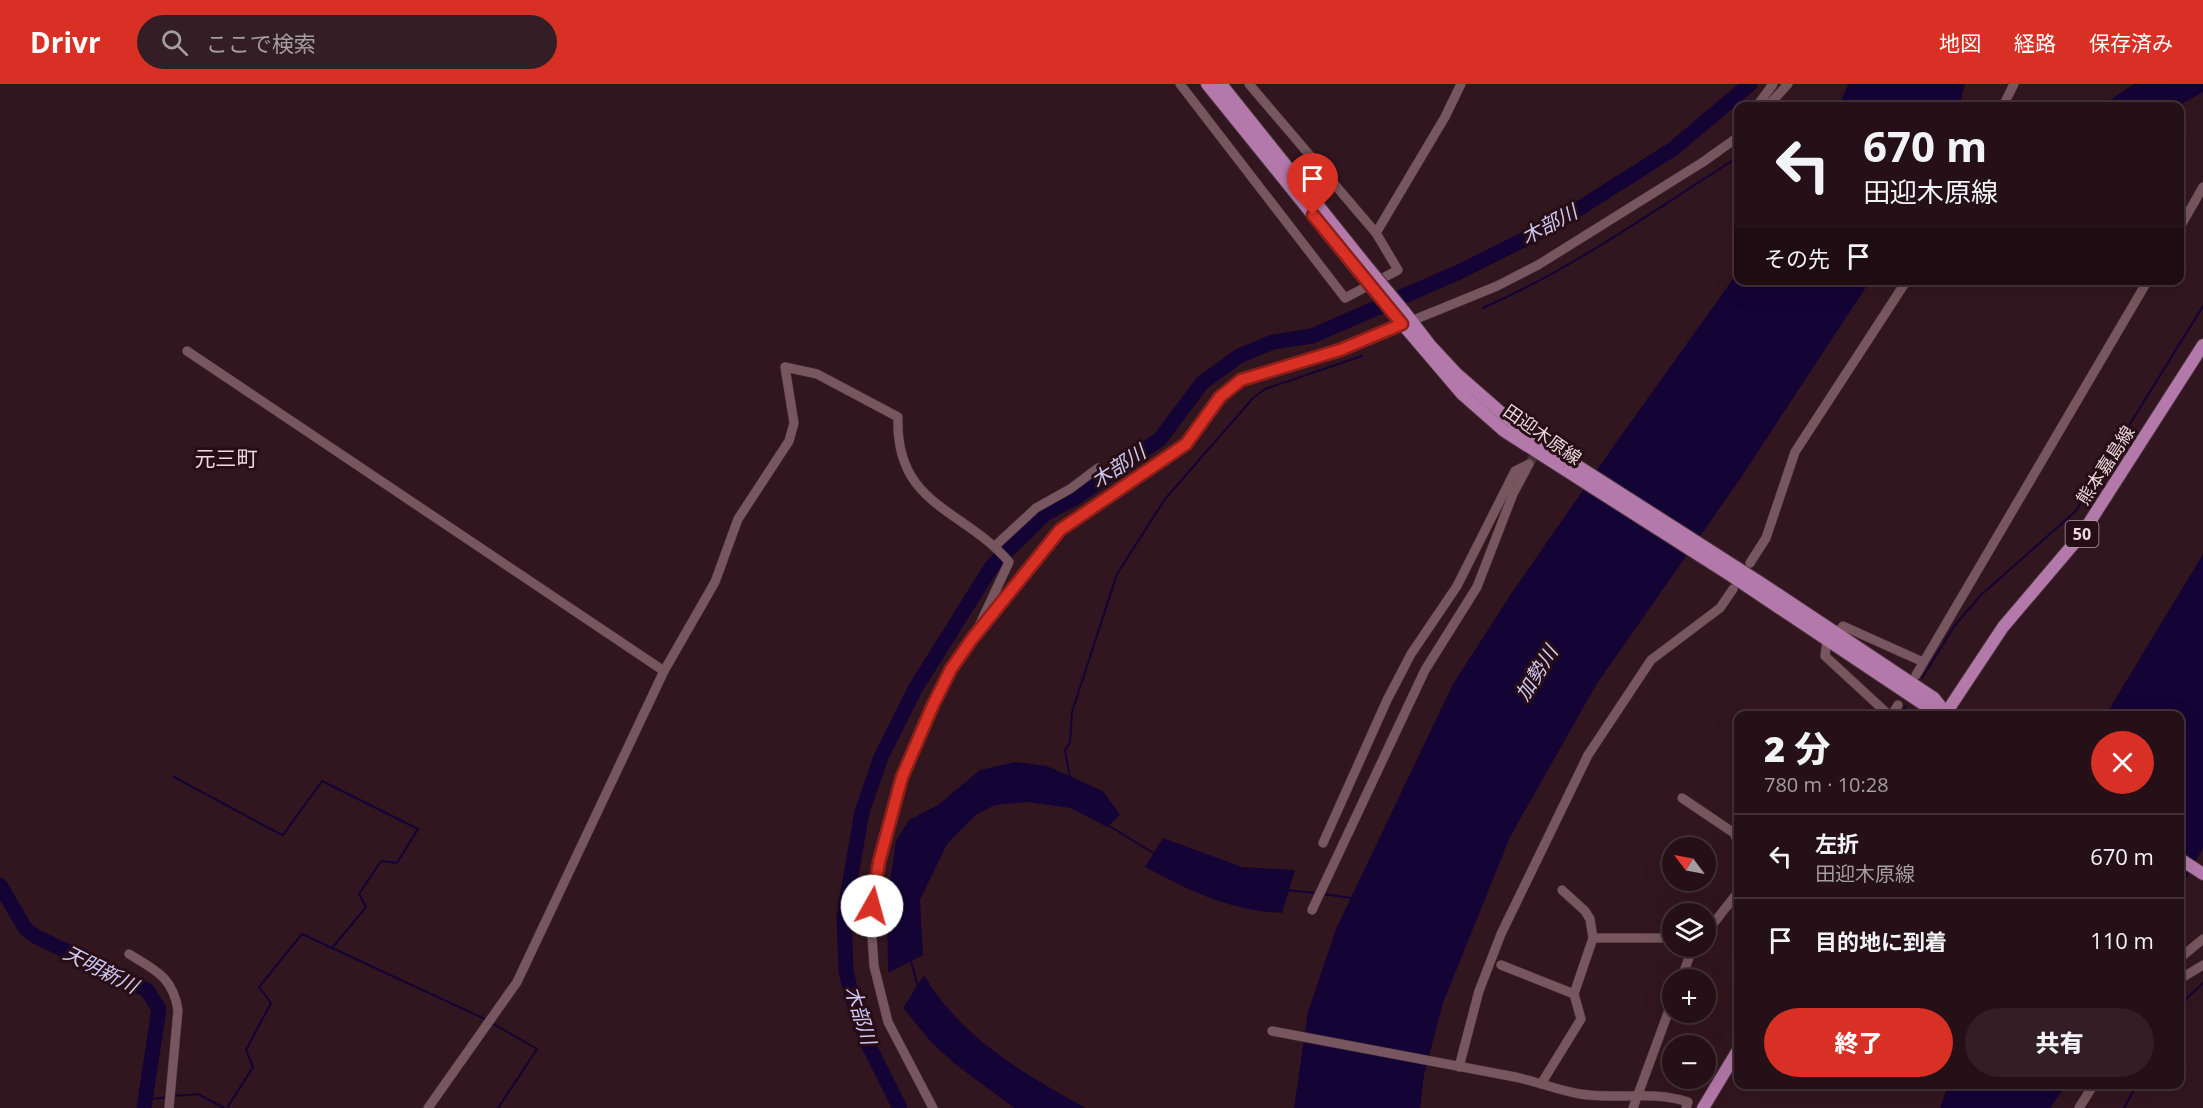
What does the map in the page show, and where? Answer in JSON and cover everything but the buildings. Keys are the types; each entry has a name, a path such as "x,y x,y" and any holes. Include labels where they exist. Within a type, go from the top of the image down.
{"main road":[{"name":"田迎木原線","path":"1207,84 1398,312 1496,410 1582,476 1723,564 1832,638 1934,698 1945,711"},
{"name":"田迎木原線","path":"1221,84 1362,268"},
{"name":"熊本嘉島線","path":"1949,711 2003,627 2082,534 2203,345"},
{"path":"2184,862 2203,874"},
{"path":"1703,1108 1734,1057"}],"street":[{"path":"1180,84 1345,298 1398,270 1376,233 1249,84"},
{"path":"1376,233 1445,117 1461,84"},
{"path":"1760,102 1773,84"},
{"path":"1772,102 1788,84"},
{"path":"2005,102 2014,84"},
{"path":"933,1108 888,1022 871,943 873,890 902,777 951,669 972,639 1060,530 1186,444 1220,397 1241,380 1340,350 1497,286 1539,265 1734,140"},
{"path":"2184,220 2203,188"},
{"path":"1750,564 1766,538 1795,452 1904,285"},
{"path":"1916,675 2145,285"},
{"path":"187,351 664,671"},
{"path":"428,1108 517,982 664,671 715,582 738,519 789,441 794,423 785,367 817,374 898,417 898,440 907,470 917,486 950,516 997,548 1009,562 972,639"},
{"path":"1312,910 1425,670 1477,586 1513,494 1529,464 1515,471 1457,586 1411,654 1353,772 1323,843"},
{"path":"997,548 1036,508 1070,489 1098,468"},
{"path":"1459,1067 1479,991 1501,934 1588,755 1651,660 1720,608 1733,589"},
{"path":"1885,711 1825,656 1832,638 1844,626 1923,662"},
{"path":"1894,711 1898,705"},
{"path":"1682,798 1734,833"},
{"path":"1541,1084 1581,1019 1574,994 1593,938 1590,919 1585,911 1562,890"},
{"path":"1716,920 1734,897"},
{"path":"1593,938 1662,938"},
{"path":"2184,955 2203,939"},
{"path":"129,954 162,974 177,1000 169,1108"},
{"path":"2184,976 2203,964"},
{"path":"1502,965 1574,994"},
{"path":"1633,1108 1664,1023"},
{"path":"1272,1031 1459,1067 1584,1095 1636,1098 1645,1095 1677,1099 1688,1102 1686,1108"},
{"path":"2079,1108 2091,1089"}],"water":[{"path":"1848,84 1965,84 1960,102 1841,102"},
{"path":"2134,84 2203,84 2203,92 2184,103 2107,102"},
{"name":"加勢川","path":"1734,278 1734,285 1867,285 1740,479 1596,685 1510,837 1443,1003 1424,1075 1420,1108 1294,1108 1308,1012 1336,929 1453,684 1511,594"},
{"path":"2203,554 2203,848 2184,883 2184,711 2108,711"},
{"path":"1016,762 1047,766 1103,791 1120,815 1107,827 1071,808 1028,802 995,805 977,814 947,844 920,900 923,955 888,973 887,901 896,841 909,820 938,805 980,770"},
{"path":"1163,838 1242,867 1295,870 1282,913 1228,904 1145,867"},
{"path":"924,975 956,1017 995,1052 1040,1082 1086,1108 1014,1108 955,1064 931,1042 903,1008"},
{"path":"1946,1089 2063,1089 2050,1108 1940,1108"}],"waterway":[{"name":"木部川","path":"900,1108 866,1040 851,992 846,971 844,917 847,898 862,812 881,757 915,689 992,566 1045,514 1075,498 1160,439 1202,383 1239,356 1273,342 1312,336 1459,272 1553,225 1673,149 1750,84"},
{"path":"1483,308 1582,257 1734,160"},
{"path":"1922,678 1955,625 1981,595 2076,511 2203,306"},
{"path":"1070,778 1065,750 1070,743 1072,712 1117,574 1165,499 1254,397 1265,389 1362,356"},
{"path":"1903,711 1906,706"},
{"path":"174,777 283,835 322,781 418,829 397,863 381,861 359,894 366,907 333,947"},
{"path":"1106,824 1155,854"},
{"name":"天明新川","path":"0,885 25,928 35,936 147,990 159,1009 144,1108"},
{"path":"1286,890 1316,893"},
{"path":"1322,894 1352,898"},
{"path":"227,1108 253,1067 246,1050 271,1003 259,987 302,934 487,1020"},
{"path":"911,961 918,987"},
{"path":"2184,1004 2203,983"},
{"path":"492,1023 537,1049 498,1108"},
{"path":"2124,1108 2134,1089"},
{"path":"174,1096 198,1094 224,1108"},
{"path":"144,1100 168,1097"}],"tunnel":[{"path":"1529,464 1548,436"}],"district":[{"name":"元三町","path":"226,458"}],"route":[{"path":"872,906 879,862 902,777 933,705 951,669 972,639 1060,530 1087,510 1163,462 1186,444 1220,397 1241,380 1340,350 1402,324 1313,215"}]}
